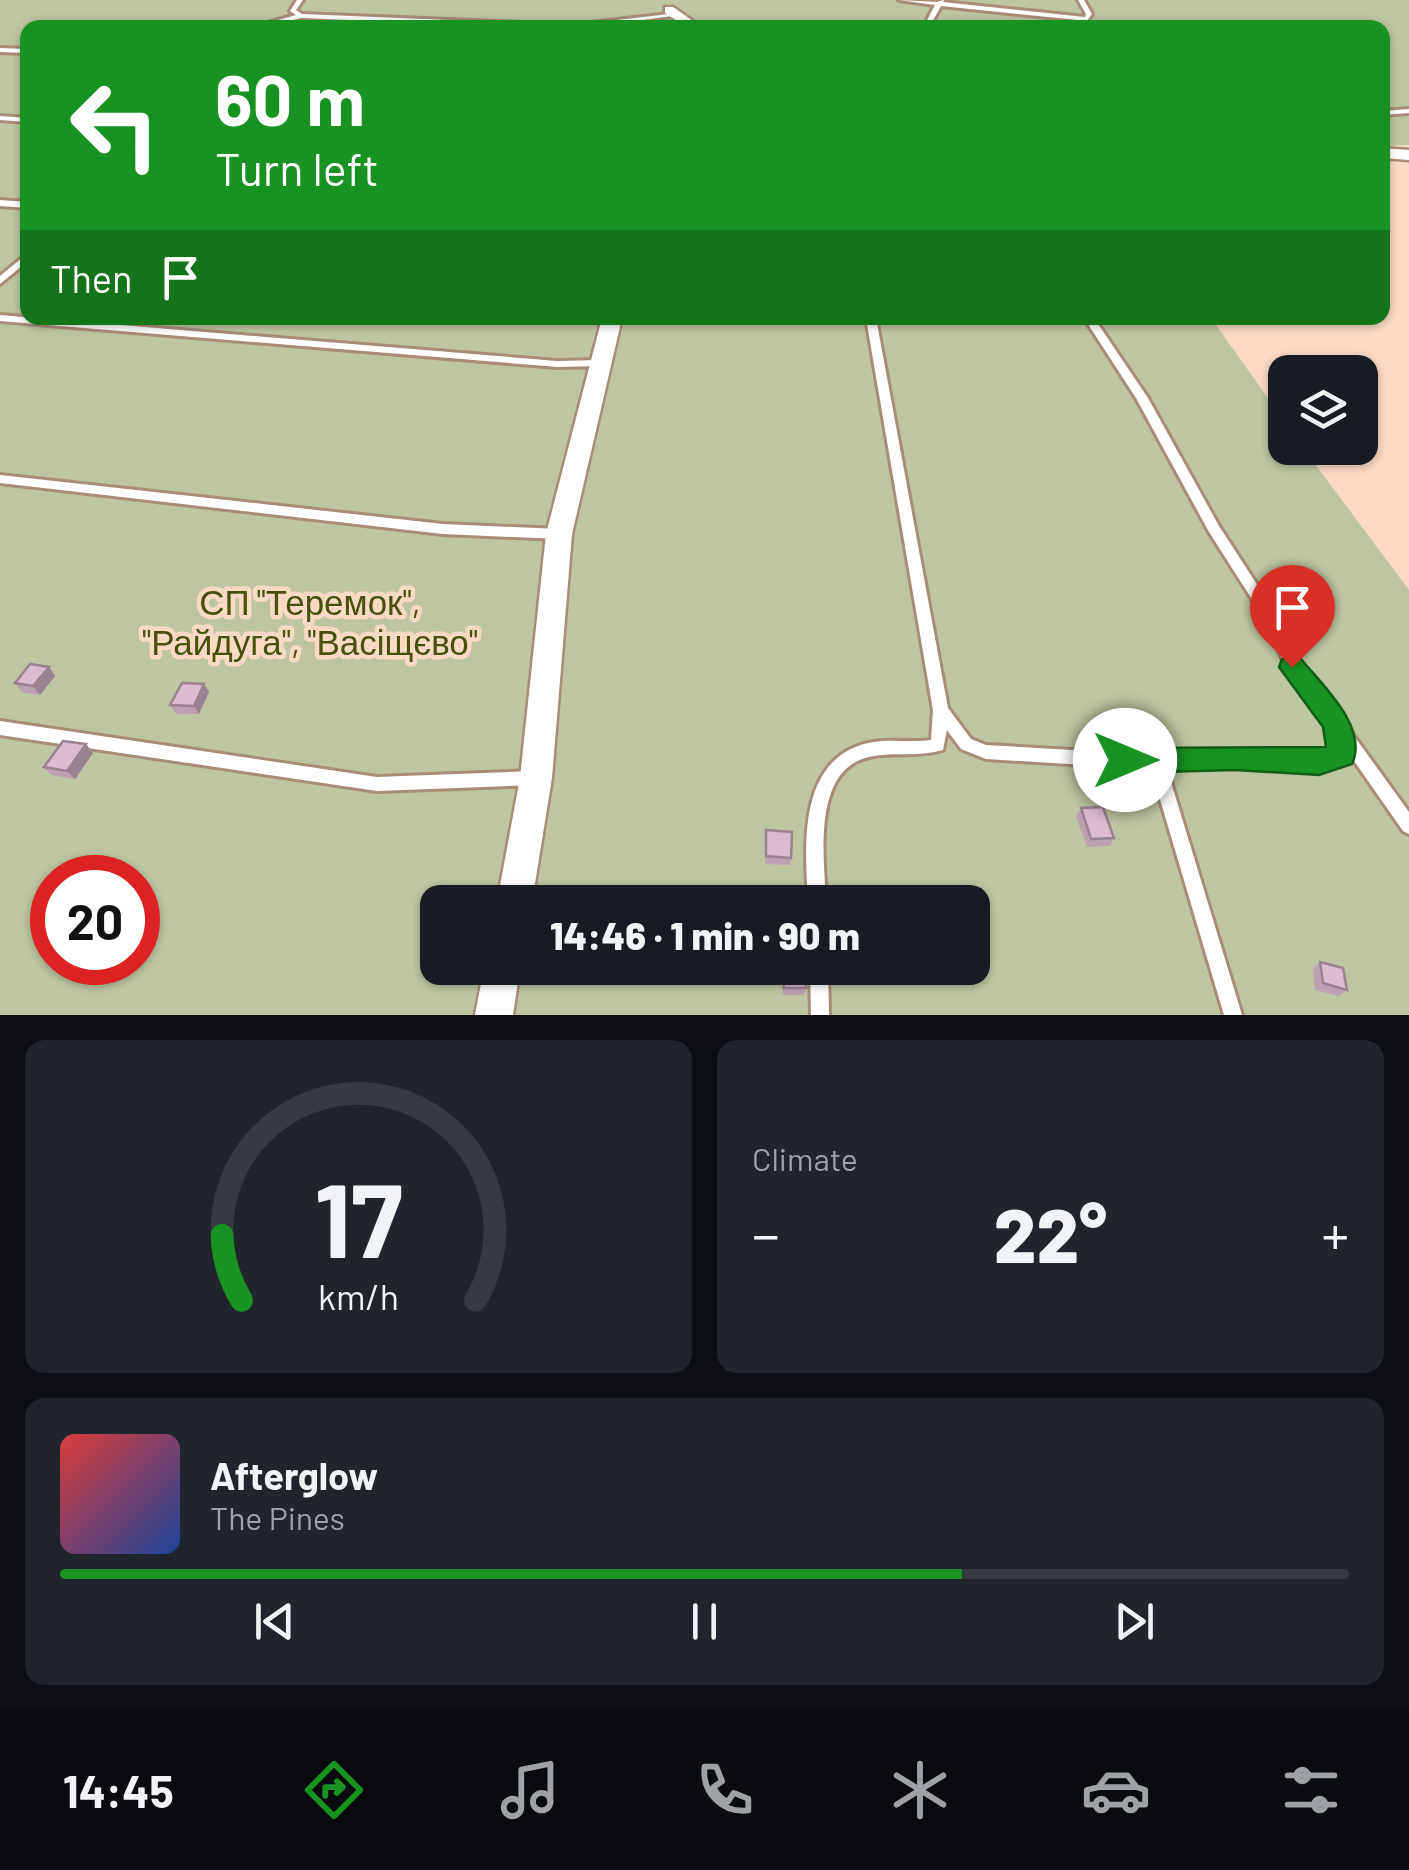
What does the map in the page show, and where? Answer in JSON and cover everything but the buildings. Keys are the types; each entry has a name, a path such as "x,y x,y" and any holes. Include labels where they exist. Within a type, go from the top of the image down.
{"street":[{"path":"517,885 536,778 559,534 610,325"},
{"path":"494,1015 499,985"}],"lane":[{"path":"300,0 293,12 301,16"},
{"path":"902,0 1087,19 1089,14 1081,0"},
{"path":"639,20 668,13"},
{"path":"285,20 301,16 395,20"},
{"path":"0,282 20,263"},
{"path":"85,325 557,364 601,364"},
{"path":"817,885 816,815 832,772 865,750 924,749 938,745 941,710 872,325"},
{"path":"1094,325 1142,398 1214,529 1275,624 1292,667 1409,826"},
{"path":"0,479 443,529 559,534"},
{"path":"941,710 966,744 986,752 1157,762 1235,758 1319,762 1342,755 1336,723"},
{"path":"0,728 378,784 536,778"},
{"path":"1157,762 1233,1015"},
{"path":"819,985 820,1015"}],"green space":[{"name":"СП \"Теремок\", \"Райдуга\", \"Васіщєво\"","path":"0,0 1409,0 1409,145 1390,146 1390,20 20,20 20,325 1216,325 1268,398 1268,465 1316,465 1409,590 1409,1015 0,1015"}],"route":[{"path":"1125,760 1235,758 1319,762 1342,755 1336,723 1292,667"}]}
